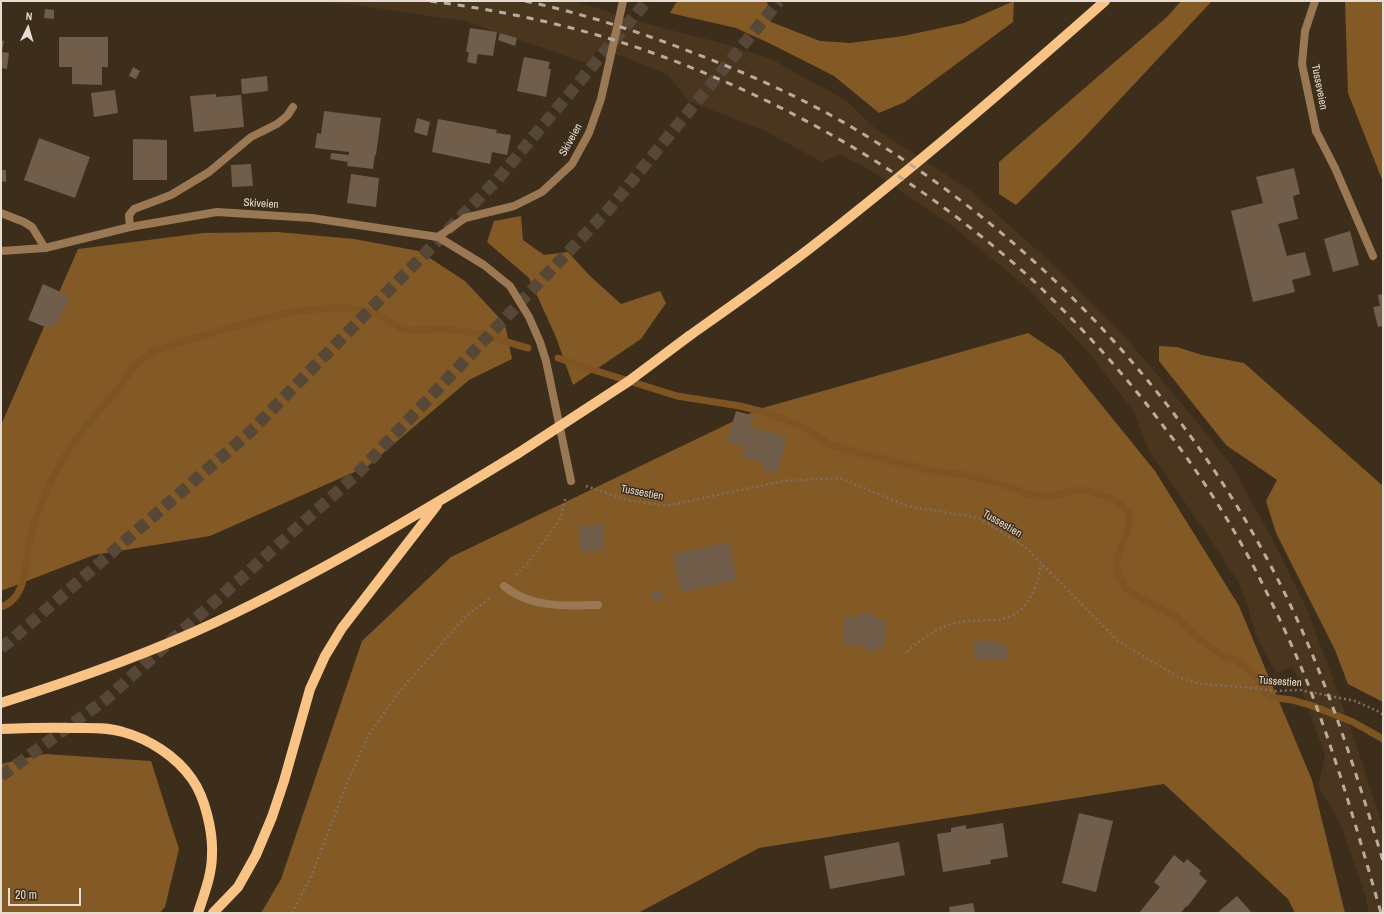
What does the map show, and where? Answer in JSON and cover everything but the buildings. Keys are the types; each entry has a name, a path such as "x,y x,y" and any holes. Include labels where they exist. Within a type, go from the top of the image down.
{"main road":[{"path":"1,703 110,667 216,622 347,554 517,454 629,381 758,287 860,209 1016,79 1105,1"},
{"path":"213,913 238,888 256,855 272,817 284,781 310,689 325,656 342,628 441,500"},
{"path":"1,729 98,728 122,731 148,741 174,758 192,779 204,803 210,828 212,854 209,879 198,913"}],"street":[{"name":"Skiveien","path":"438,237 465,218 514,206 542,192 572,164 590,132 601,100 622,1"},
{"name":"Tusseveien","path":"1315,1 1305,31 1302,64 1316,131 1335,168 1373,256"},
{"path":"130,227 129,215 134,209 171,195 209,172 251,137 277,124 287,116 293,107"},
{"path":"1,212 32,227 45,248"},
{"name":"Skiveien","path":"1,251 6,252 45,248 130,227 217,212 312,218 438,237 484,265 510,286 529,317 540,342 546,361 571,481"},
{"path":"504,586 513,594 525,600 568,606 598,605"}],"path":[{"name":"Tussestien","path":"571,481 627,500 666,506 783,481 840,478 907,506 979,518 1025,547 1118,641 1180,678 1202,684 1274,691 1300,690 1355,701 1382,712 1383,715"},
{"path":"292,913 311,877 345,788 368,736 399,692 465,618 504,586 528,563 559,521 571,481"},
{"path":"907,652 929,634 950,625 960,622 1006,618 1020,611 1025,606 1037,584 1041,563"}],"shaded area":[{"path":"307,1 573,1 659,27 726,44 771,59 847,101 876,129 971,191 1058,269 1122,333 1232,466 1276,546 1307,609 1361,759 1383,827 1383,913 1369,913 1364,891 1339,821 1318,786 1325,755 1293,666 1276,673 1255,634 1248,607 1239,583 1150,453 1133,410 1089,353 1026,287 955,228 870,170 840,155 822,162 763,130 688,101 668,75 625,57 597,50 589,64 464,21 348,4"},
{"path":"677,1 767,1 771,22 820,41 850,43 903,36 964,23 1014,1 1013,22 905,102 879,113 834,76 771,44 736,28 670,13"},
{"path":"1181,1 1212,1 1081,141 1016,205 999,194 999,162 1168,16"},
{"path":"1345,1 1383,1 1383,182 1348,93"},
{"path":"521,216 523,240 544,255 568,252 590,276 621,304 660,291 666,303 641,339 573,385 555,335 529,278 487,242 494,221"},
{"path":"278,232 354,239 419,251 465,281 505,324 512,359 469,380 368,466 210,536 94,555 1,591 1,425 78,249 203,233"},
{"path":"1028,333 1061,355 1155,471 1239,606 1312,780 1345,913 1295,913 1288,899 1164,784 759,848 638,913 261,913 281,879 362,641 451,557 759,409"},
{"path":"1159,346 1177,347 1202,355 1244,363 1383,486 1383,702 1348,684 1335,650 1276,533 1266,501 1277,480 1226,445 1159,361"},
{"path":"45,754 151,761 179,849 165,907 160,913 1,913 1,764"}],"waterway":[{"path":"1,607 10,602 17,595 21,586 35,521 45,495 64,457 89,422 118,389 133,368 140,360 156,351 168,346 265,318 302,311 339,308 348,308 377,314 408,330 416,331 442,329 475,333 528,348"},
{"path":"558,358 677,396 740,406 764,412 803,427 827,443 844,449 936,472 961,474 1016,489 1028,494 1047,497 1080,490 1092,492 1113,499 1123,506 1129,513 1129,527 1117,558 1117,572 1126,589 1177,617 1202,641 1220,654 1245,666 1257,678 1269,697 1292,700 1313,706 1353,722 1383,739"}],"tunnel":[{"path":"1,648 249,433 497,180 647,1"},
{"path":"1,776 105,700 357,474 609,209 779,1"}],"railway":[{"path":"430,1 514,15 597,35 650,52 737,87 821,129 901,178 977,233 1013,262 1038,285 1094,343 1153,413 1206,485 1251,562 1274,607 1319,712 1347,798 1381,913"},
{"path":"525,1 609,23 691,52 786,92 854,128 938,183 996,229 1052,278 1104,330 1152,386 1197,445 1238,507 1274,572 1322,678 1348,750 1383,861"}]}
